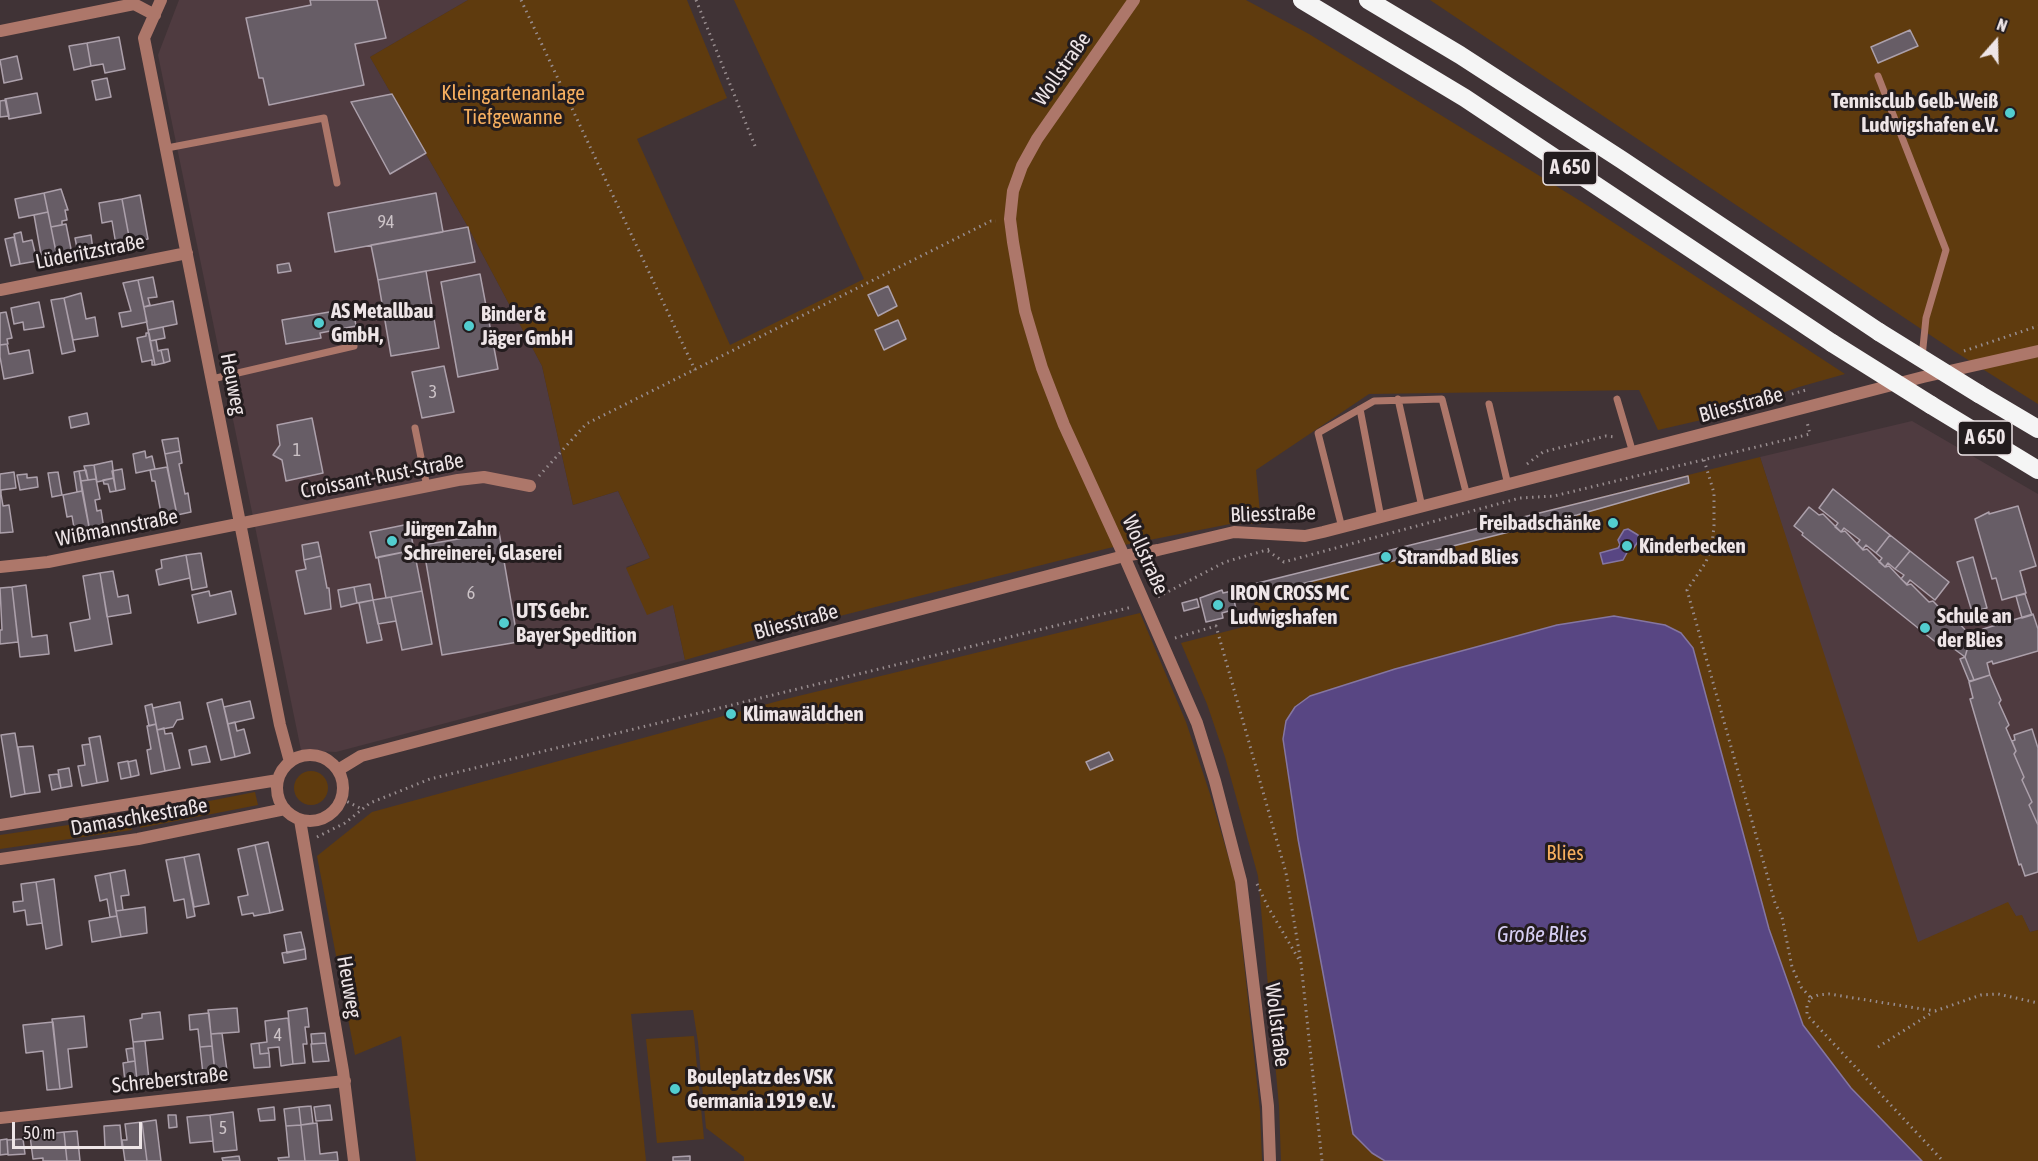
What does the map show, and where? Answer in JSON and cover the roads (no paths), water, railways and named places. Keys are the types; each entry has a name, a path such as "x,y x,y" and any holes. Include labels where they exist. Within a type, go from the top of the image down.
{"highway":[{"name":"A 650","path":"1302,0 1466,98 1832,344 2038,470"},
{"name":"A 650","path":"1368,0 1460,55 1879,332 2038,429"}],"street":[{"name":"Heuweg","path":"161,0 144,38 280,725 290,762"},
{"name":"Wollstraße","path":"1134,0 1036,139 1013,191 1010,219 1025,310 1042,368 1064,425 1197,723 1209,761 1241,882 1268,1106 1270,1161"},
{"path":"0,31 134,2 155,15"},
{"name":"Lüderitzstraße","path":"0,290 187,253"},
{"name":"Bliesstraße","path":"338,770 361,756 1124,556 1234,532 1305,536 1342,528 2037,349"},
{"name":"Croissant-Rust-Straße","path":"241,522 484,477 530,486"},
{"name":"Wißmannstraße","path":"0,567 48,562 241,522"},
{"path":"313,755 332,762 338,770 344,785 342,799 336,810 319,820 300,820 285,810 277,791 278,780 281,772 295,758 313,755"},
{"name":"Damaschkestraße","path":"0,825 278,780"},
{"name":"Damaschkestraße","path":"0,859 138,839 285,810"},
{"name":"Heuweg","path":"300,820 345,1081 354,1161"},
{"name":"Schreberstraße","path":"0,1118 345,1081"}],"lane":[{"path":"1878,76 1946,250 1926,318 1921,364 1923,377"},
{"path":"167,148 324,118 337,183"},
{"path":"212,379 354,346"},
{"path":"1398,399 1422,507"},
{"path":"1342,528 1318,434 1374,401 1442,399 1467,496"},
{"path":"1617,399 1633,453"},
{"path":"1490,404 1508,485"},
{"path":"1359,409 1381,518"},
{"path":"415,428 427,487"}],"water":[{"name":"Kinderbecken","path":"1628,529 1638,535 1639,540 1633,549 1629,549 1623,560 1603,564 1600,553 1618,548 1620,545 1618,540 1624,530"},
{"name":"Große Blies","path":"1614,616 1665,625 1681,633 1693,648 1769,929 1803,1025 1851,1088 1922,1161 1385,1161 1372,1153 1353,1134 1298,839 1283,739 1286,721 1295,707 1310,696 1395,669 1557,625"}],"place":[{"name":"Tennisclub Gelb-Weiß Ludwigshafen e.V.","path":"2010,113"},
{"name":"AS Metallbau GmbH,","path":"319,323"},
{"name":"Binder & Jäger GmbH","path":"469,326"},
{"name":"Freibadschänke","path":"1613,523"},
{"name":"Jürgen Zahn Schreinerei, Glaserei","path":"392,541"},
{"name":"Kinderbecken","path":"1627,546"},
{"name":"Strandbad Blies","path":"1386,557"},
{"name":"IRON CROSS MC Ludwigshafen","path":"1218,605"},
{"name":"UTS Gebr. Bayer Spedition","path":"504,623"},
{"name":"Schule an der Blies","path":"1925,628"},
{"name":"Klimawäldchen","path":"731,714"},
{"name":"Bouleplatz des VSK Germania 1919 e.V.","path":"675,1089"}],"park label":[{"name":"Kleingartenanlage Tiefgewanne","path":"513,105"},
{"name":"Blies","path":"1565,853"}]}
